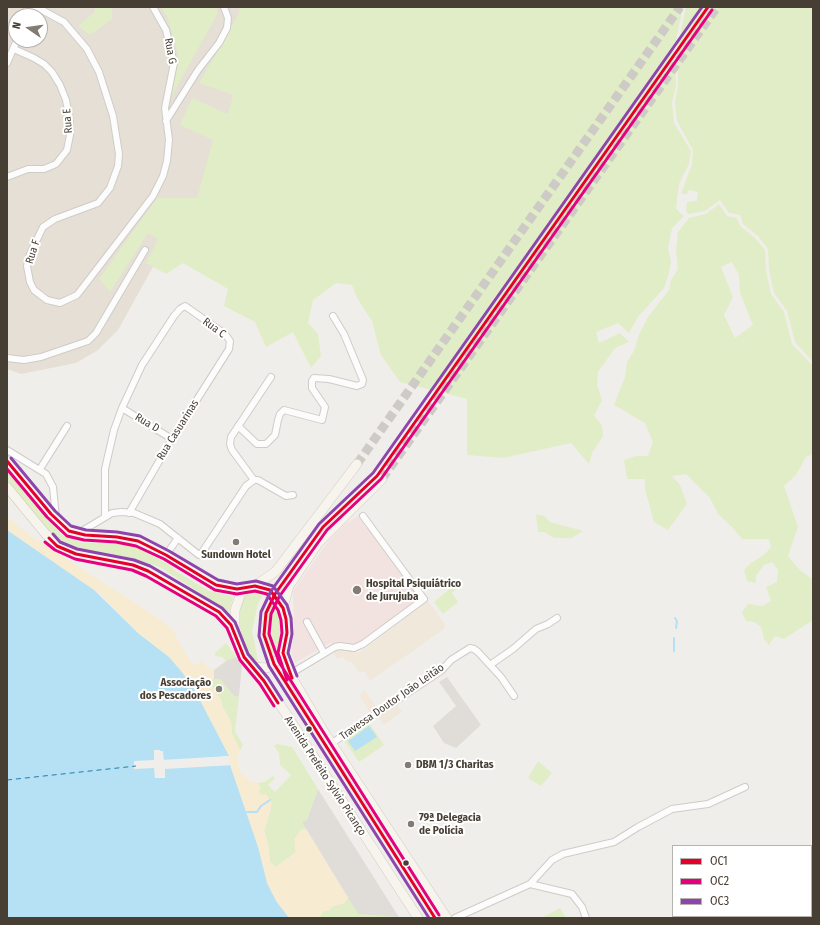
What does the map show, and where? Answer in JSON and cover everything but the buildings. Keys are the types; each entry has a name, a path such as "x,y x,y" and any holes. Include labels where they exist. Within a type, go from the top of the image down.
{"main road":[{"path":"7,461 56,520 69,531 77,534 93,536 128,538 150,546 216,585 226,588 251,587 270,590 283,608"},
{"name":"Avenida Prefeito Sylvio Picanço","path":"235,634 234,619 237,601 241,593 276,571 357,464"},
{"path":"247,662 256,668 267,668 279,659 283,653 287,633 283,608 289,586 319,542 382,479"},
{"name":"Avenida Prefeito Sylvio Picanço","path":"7,487 41,529 57,546 76,554 128,564 148,571 219,612 227,620 235,634 240,650 247,662 264,681 418,918"},
{"path":"283,653 290,674 332,743 447,918"}],"street":[{"name":"Rua G","path":"153,7 166,30 174,63 166,101 166,121"},
{"path":"166,121 198,70 219,44 227,28 228,18 224,7"},
{"name":"Rua F","path":"48,13 64,22 87,49 99,72 113,116 119,154 118,166 110,188 98,203 55,219 43,227 30,254 27,266 30,282 34,290 40,296 50,302 60,303 76,296 153,196 163,176 167,161 169,140 166,121"},
{"path":"7,64 14,49"},
{"name":"Rua E","path":"7,177 28,169 44,169 56,164 67,150 70,135 70,123 66,100 60,85 52,72 44,64 14,49"},
{"path":"7,358 24,360 41,357 88,341 96,333 145,250"},
{"name":"Rua C","path":"122,408 142,365 174,316 182,307 190,310 225,334 230,341 229,350"},
{"path":"238,426 257,444 266,444 275,435 278,420 282,411 294,412 322,420 324,407 312,388 312,381 314,378 329,379 357,386 362,384 363,380 344,334 333,316"},
{"name":"Rua Casuarinas","path":"129,512 172,439 229,350"},
{"path":"271,377 231,437 230,444 232,450 254,480 258,480 286,496 293,495"},
{"path":"105,516 105,469 114,430 122,408"},
{"name":"Rua D","path":"122,408 172,439"},
{"path":"40,469 67,426"},
{"path":"7,450 46,474 53,487 56,520"},
{"path":"77,534 105,516 129,512 150,518 178,538 196,554 201,554 246,486 254,480"},
{"path":"290,674 324,653 340,646 354,648 363,644 424,599 363,516"},
{"path":"166,555 178,538"},
{"path":"514,696 490,665 513,649 536,629 557,618"},
{"path":"307,622 324,653"},
{"name":"Travessa Doutor João Leitão","path":"332,743 441,671 451,660 463,651 474,649 490,665"},
{"path":"455,918 530,884 549,863 563,854 614,842 672,809 708,804 745,787"},
{"path":"530,884 572,894 582,907 586,918"}],"shaded area":[{"path":"7,7 258,7 219,169 164,247 118,330 98,350 76,363 21,374 7,369"},
{"name":"Hospital Psiquiátrico de Jurujuba","path":"358,516 366,528 376,528 422,592 418,595 415,602 360,642 349,644 330,643 295,663 291,652 294,632 293,591 330,539 345,524"},
{"path":"428,601 445,624 444,629 370,681 364,671 359,673 352,662 346,661 343,657 337,659 331,648 338,646 359,653"},
{"path":"236,657 242,665 239,696 235,697 220,679 214,679 214,670 226,661"},
{"path":"447,677 481,725 456,748 444,743 433,726 456,706 439,682"},
{"path":"365,691 377,708 370,713 360,696 361,693"},
{"path":"397,704 402,712 384,725 378,717"},
{"path":"318,789 399,917 358,914 302,822 307,820"}],"green space":[{"path":"95,7 112,7 112,19 90,35 78,26 95,12"},
{"path":"161,7 217,7 217,15 171,97 170,94 178,55 168,19"},
{"path":"239,7 683,7 674,50 676,86 672,103 674,123 691,151 689,164 679,184 676,209 684,216 672,228 668,249 671,261 664,288 638,317 629,333 618,323 596,332 599,343 620,333 629,342 615,348 598,372 597,385 602,400 594,416 602,425 603,436 592,453 589,464 571,443 503,458 467,455 467,399 400,382 381,355 372,321 357,298 352,285 336,283 313,300 308,323 318,334 321,356 311,368 293,332 266,347 255,322 224,306 228,289 183,263 166,274 146,263 158,239 148,233 110,292 99,279 157,198 197,198 213,140 180,125 192,98 228,114 233,95 199,83 239,13"},
{"path":"686,7 813,7 813,362 795,342 787,311 774,293 769,270 768,249 758,236 743,224 740,215 729,213 720,200 705,211 689,214 686,211 687,202 697,201 698,192 689,190 687,194 681,194 692,164 693,150 677,121 675,102 678,85 677,49"},
{"path":"719,204 727,216 737,218 740,226 755,238 765,250 766,271 771,294 784,312 792,344 813,366 813,454 806,457 796,475 784,486 798,527 788,556 799,569 813,580 813,620 784,639 775,636 769,645 764,639 761,627 754,622 746,621 742,612 748,604 762,606 771,601 766,587 777,582 778,570 772,562 764,565 756,576 756,583 747,581 744,570 751,563 764,555 771,547 769,539 742,539 718,514 710,498 686,474 672,476 680,485 687,504 668,530 654,522 645,489 645,479 627,479 624,460 636,456 648,456 653,442 645,423 614,405 625,377 627,362 634,351 639,335 648,317 669,290 671,280 678,269 676,251 678,232 689,218 706,214","holes":["732,262 739,275 740,293 753,325 735,338 724,315 733,297 721,267"]},
{"path":"7,470 44,516 63,535 83,543 121,543 136,547 171,566 174,570 209,591 233,597 229,612 160,567 127,557 78,549 61,542 53,536 7,480"},
{"path":"536,514 544,516 550,522 583,531 572,538 554,538 544,532 538,532"},
{"path":"457,583 459,586 452,593 458,602 443,614 434,602"},
{"path":"255,590 264,592 258,604 252,631 258,661 253,659 245,648 240,628 239,616 240,607 246,594"},
{"path":"273,601 278,608 281,619 281,633 279,643 273,655 268,646 266,632 267,617"},
{"path":"226,643 236,657 226,661 222,657 215,656 215,653"},
{"path":"211,679 220,679 235,697 239,696 235,731 243,745 240,750 232,734 231,722 222,706 221,700 210,684"},
{"path":"369,723 384,745 359,762 344,740"},
{"path":"277,744 292,747 318,789 307,820 303,822 307,830 302,829 299,832 295,846 296,852 276,867 270,862 268,844 264,831 271,809 259,793 260,787 257,783 264,782 273,776 275,778 268,785 275,792 291,775 280,765 279,753 274,746"},
{"path":"538,761 552,773 541,786 528,778"},
{"path":"348,898 400,918 319,918 323,911 344,903"},
{"path":"560,908 566,918 541,918"}],"sand":[{"path":"7,517 28,534 158,618 173,630 183,650 194,666 203,661 207,667 214,670 214,679 210,680 210,684 221,700 222,706 231,722 232,734 240,750 237,758 240,772 250,781 257,783 260,787 259,793 262,795 266,794 272,803 264,831 268,844 270,862 276,867 291,857 296,852 294,839 302,829 307,830 348,898 344,903 333,906 329,911 323,911 319,918 289,918 283,912 271,894 267,883 258,847 230,765 229,756 193,687 169,657 139,634 101,595 7,530"}],"water":[{"path":"7,530 94,590 139,634 169,657 193,687 229,756 161,760 160,750 154,750 154,760 134,761 134,769 154,768 155,778 161,778 162,768 230,765 258,847 267,883 276,901 289,918 7,918"},
{"path":"369,726 377,737 355,751 348,741"}],"pier":[{"path":"155,751 163,751 164,761 231,756 229,758 161,762 159,761 158,752 156,752 155,762 136,763 155,761"},
{"path":"230,763 232,765 165,769 165,778 157,778 157,776 160,776 161,766"}],"waterway":[{"path":"675,618 677,621 676,628"},
{"path":"674,638 674,651"},
{"path":"247,812 257,812 261,806 270,800"}],"ferry route":[{"path":"7,780 136,766"}],"tunnel":[{"path":"357,464 680,7"},
{"path":"382,479 717,7"}],"transit line":[{"name":"OC3","path":"429,918 269,666 259,636 261,612 271,591 319,524 373,473 702,7"},
{"name":"OC1","path":"435,918 274,664 264,635 266,613 275,594 323,527 377,476 708,7"},
{"name":"OC2","path":"439,915 279,662 269,634 271,614 279,597 327,530 381,479 712,10"},
{"name":"OC3","path":"11,458 55,511 71,526 86,530 117,532 140,536 218,580 237,584 256,581 273,586 287,605 291,618 292,634 288,653 297,676"},
{"name":"OC1","path":"7,461 51,514 69,531 85,535 117,537 138,541 166,555 216,585 237,589 255,586 270,590 283,608 286,619 287,633 283,653 292,678"},
{"name":"OC2","path":"7,469 47,517 67,536 84,540 116,542 136,546 164,559 215,590 237,594 255,591 267,594 278,610 281,620 282,633 278,653 287,680"},
{"name":"OC3","path":"53,534 60,542 77,549 134,560 150,566 222,608 235,622 248,654 268,678 282,700"},
{"name":"OC1","path":"49,538 57,546 76,554 133,565 148,571 219,612 231,625 244,657 264,681 278,703"},
{"name":"OC2","path":"45,542 55,550 75,559 132,570 146,576 216,616 227,628 240,660 260,684 274,706"}],"place":[{"name":"Sundown Hotel","path":"236,542"},
{"name":"Hospital Psiquiátrico de Jurujuba","path":"357,590"},
{"name":"Associação dos Pescadores","path":"219,689"},
{"name":"DBM 1/3 Charitas","path":"408,765"},
{"name":"79ª Delegacia de Polícia","path":"411,824"}]}
